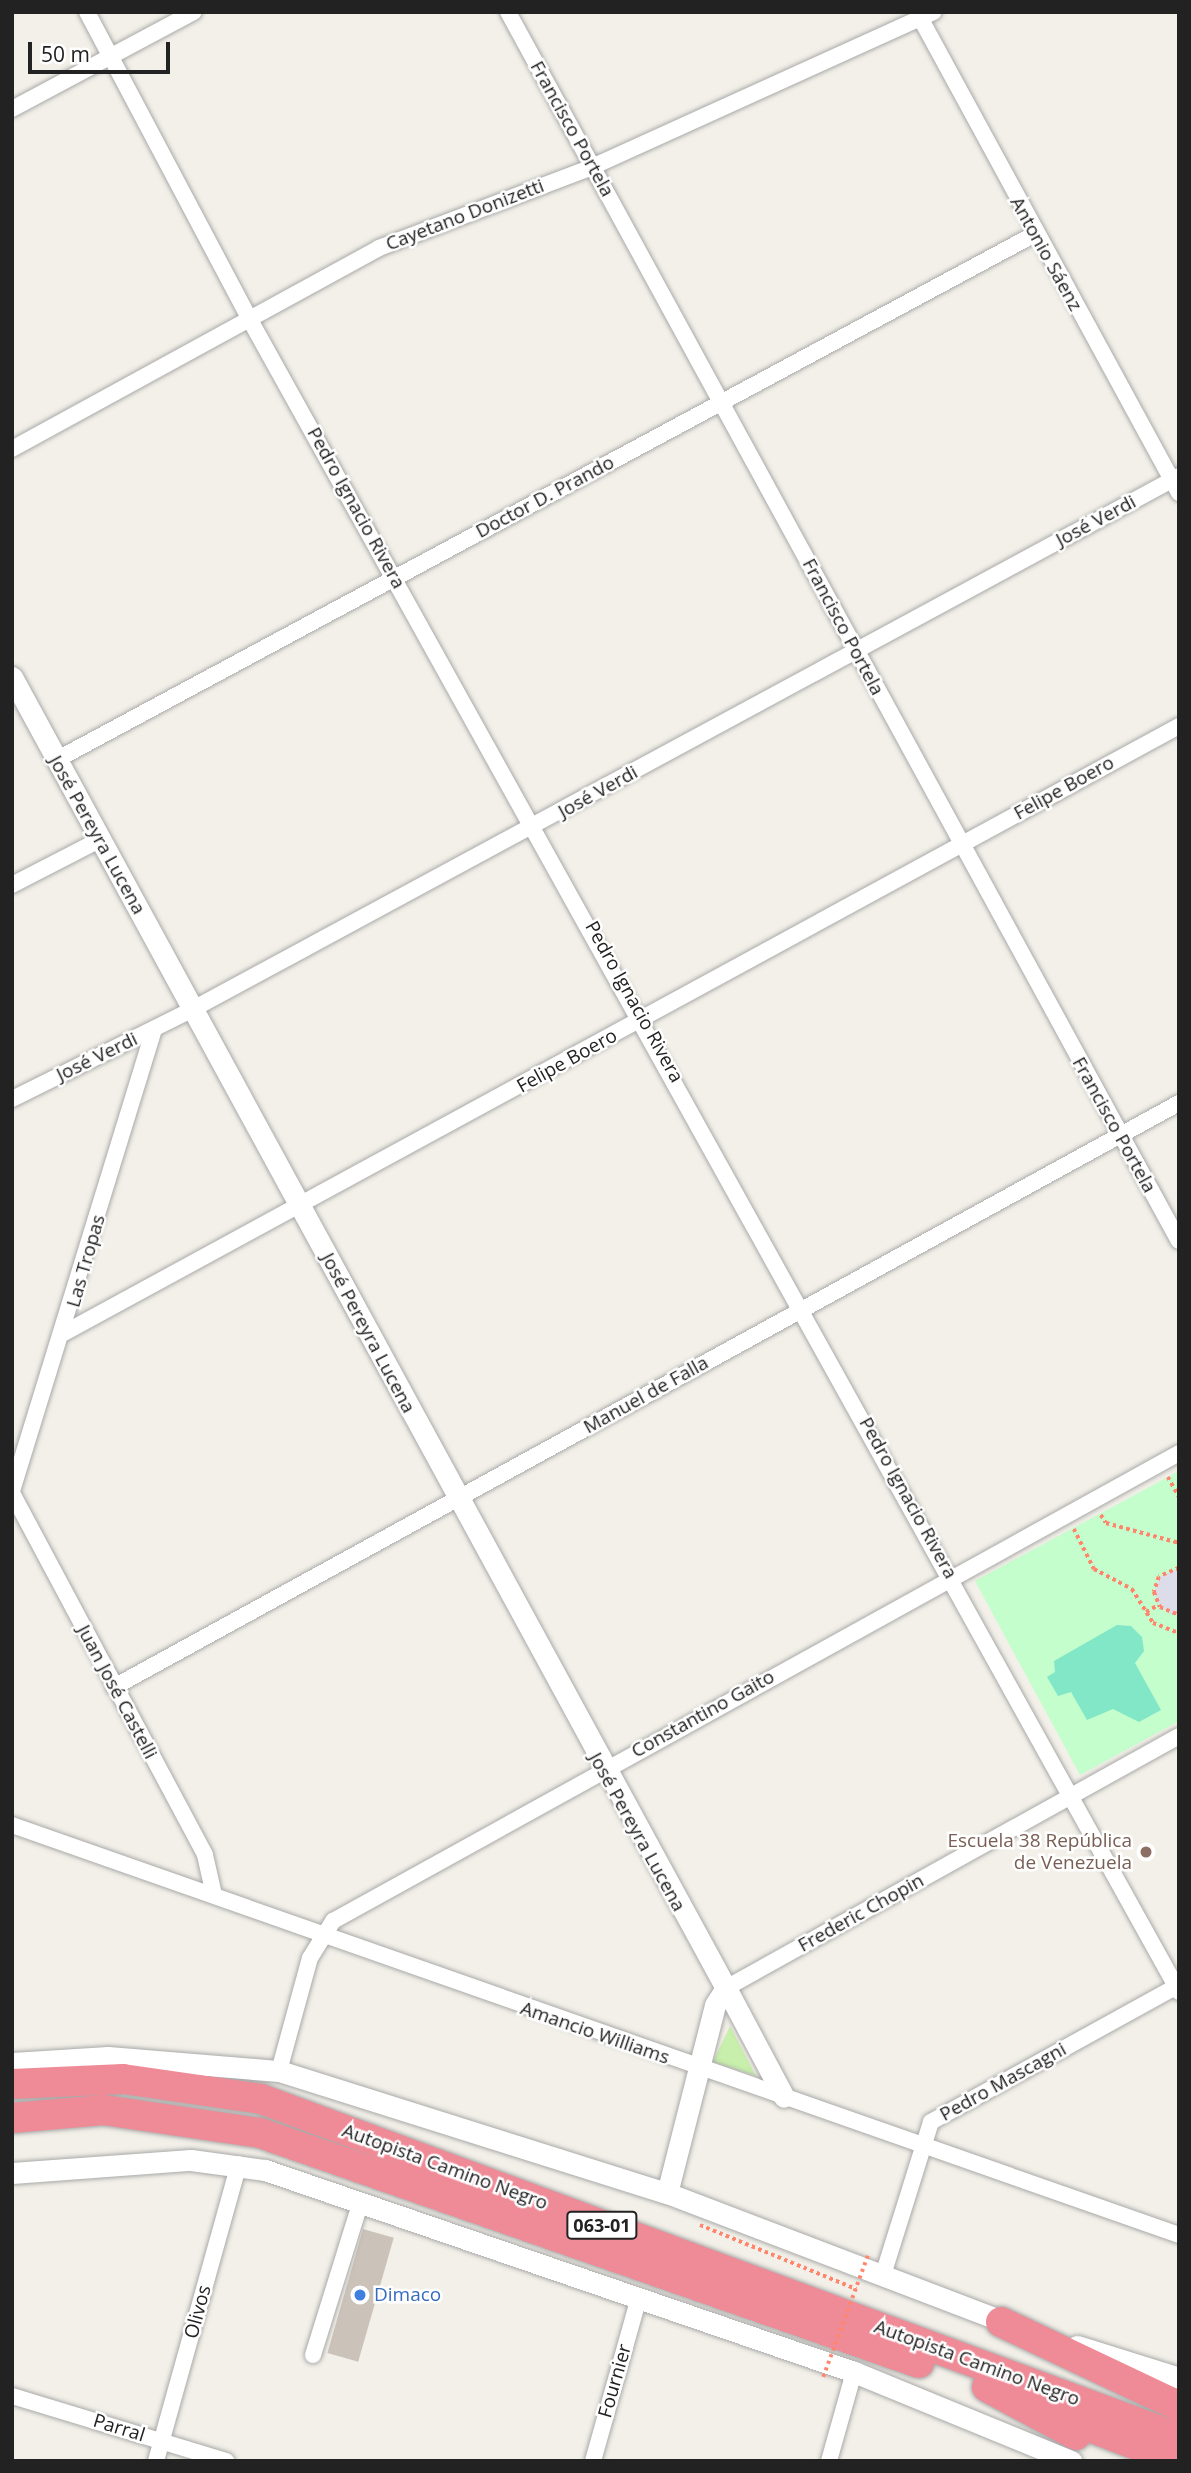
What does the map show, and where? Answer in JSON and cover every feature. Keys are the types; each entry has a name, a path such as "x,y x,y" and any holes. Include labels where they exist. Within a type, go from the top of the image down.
{"highway":[{"name":"Autopista Camino Negro","path":"12,2084 123,2079 261,2099 1179,2438"},
{"name":"Autopista Camino Negro","path":"12,2125 26,2116 104,2110 260,2133 987,2387 1178,2461"},
{"path":"1002,2322 1179,2406"},
{"path":"987,2387 1124,2461"}],"street":[{"name":"Pedro Ignacio Rivera","path":"88,12 250,320 536,826 1178,1988"},
{"path":"12,109 194,12"},
{"name":"Francisco Portela","path":"508,12 960,845 1179,1241"},
{"name":"Cayetano Donizetti","path":"12,449 417,230 592,167 924,15"},
{"name":"Antonio Sáenz","path":"924,15 1035,234 1176,483"},
{"name":"Doctor D. Prando","path":"56,760 394,576 722,405 1035,234"},
{"name":"José Verdi","path":"12,1099 193,1009 536,826 856,650 1176,483"},
{"name":"José Pereyra Lucena","path":"12,677 301,1208 456,1500 784,2097"},
{"name":"Felipe Boero","path":"64,1333 301,1208 1179,726"},
{"path":"12,885 99,840"},
{"name":"Las Tropas","path":"12,1492 64,1333 154,1029"},
{"name":"Manuel de Falla","path":"114,1687 1179,1103"},
{"name":"Constantino Gaito","path":"319,1937 333,1921 1179,1453"},
{"name":"Juan José Castelli","path":"12,1492 205,1856 214,1895"},
{"path":"12,1524 29,1525"},
{"name":"Frederic Chopin","path":"726,1988 1179,1735"},
{"name":"Amancio Williams","path":"12,1825 214,1895 319,1937 1179,2235"},
{"path":"279,2071 319,1937"},
{"path":"667,2193 699,2069 726,1988"},
{"name":"Pedro Mascagni","path":"883,2275 921,2144 931,2122 1178,1988"},
{"path":"12,2063 108,2057 279,2071 667,2193 1002,2322 1179,2378"},
{"path":"12,2173 191,2160 239,2164 854,2372 1071,2461"},
{"name":"Olivos","path":"156,2461 239,2164"},
{"path":"313,2355 360,2204"},
{"name":"Fournier","path":"593,2461 638,2301"},
{"path":"829,2461 854,2372"},
{"name":"Parral","path":"12,2396 226,2461"}],"path":[{"path":"1093,1500 1106,1523 1179,1543"},
{"path":"1067,1515 1094,1569 1132,1589 1153,1623 1179,1633"},
{"path":"1158,1605 1159,1577 1179,1569"},
{"path":"1146,1612 1158,1605"},
{"path":"1158,1605 1179,1615"},
{"path":"739,2245 856,2289"},
{"path":"823,2377 868,2255"}],"green space":[{"path":"1179,1471 1179,1721 1080,1775 975,1581"},
{"path":"1117,1625 1131,1626 1142,1637 1144,1651 1135,1663 1161,1710 1139,1722 1113,1709 1087,1720 1071,1692 1058,1696 1047,1677 1055,1672 1054,1661"},
{"path":"730,2026 756,2076 713,2062"}],"shaded area":[{"path":"1179,1568 1179,1615 1173,1615 1160,1607 1154,1592 1159,1577"}],"building":[{"name":"Dimaco","path":"363,2229 394,2238 358,2362 327,2353"}],"place":[{"name":"Escuela 38 República de Venezuela","path":"1146,1852"},
{"name":"Dimaco","path":"360,2295"}]}
